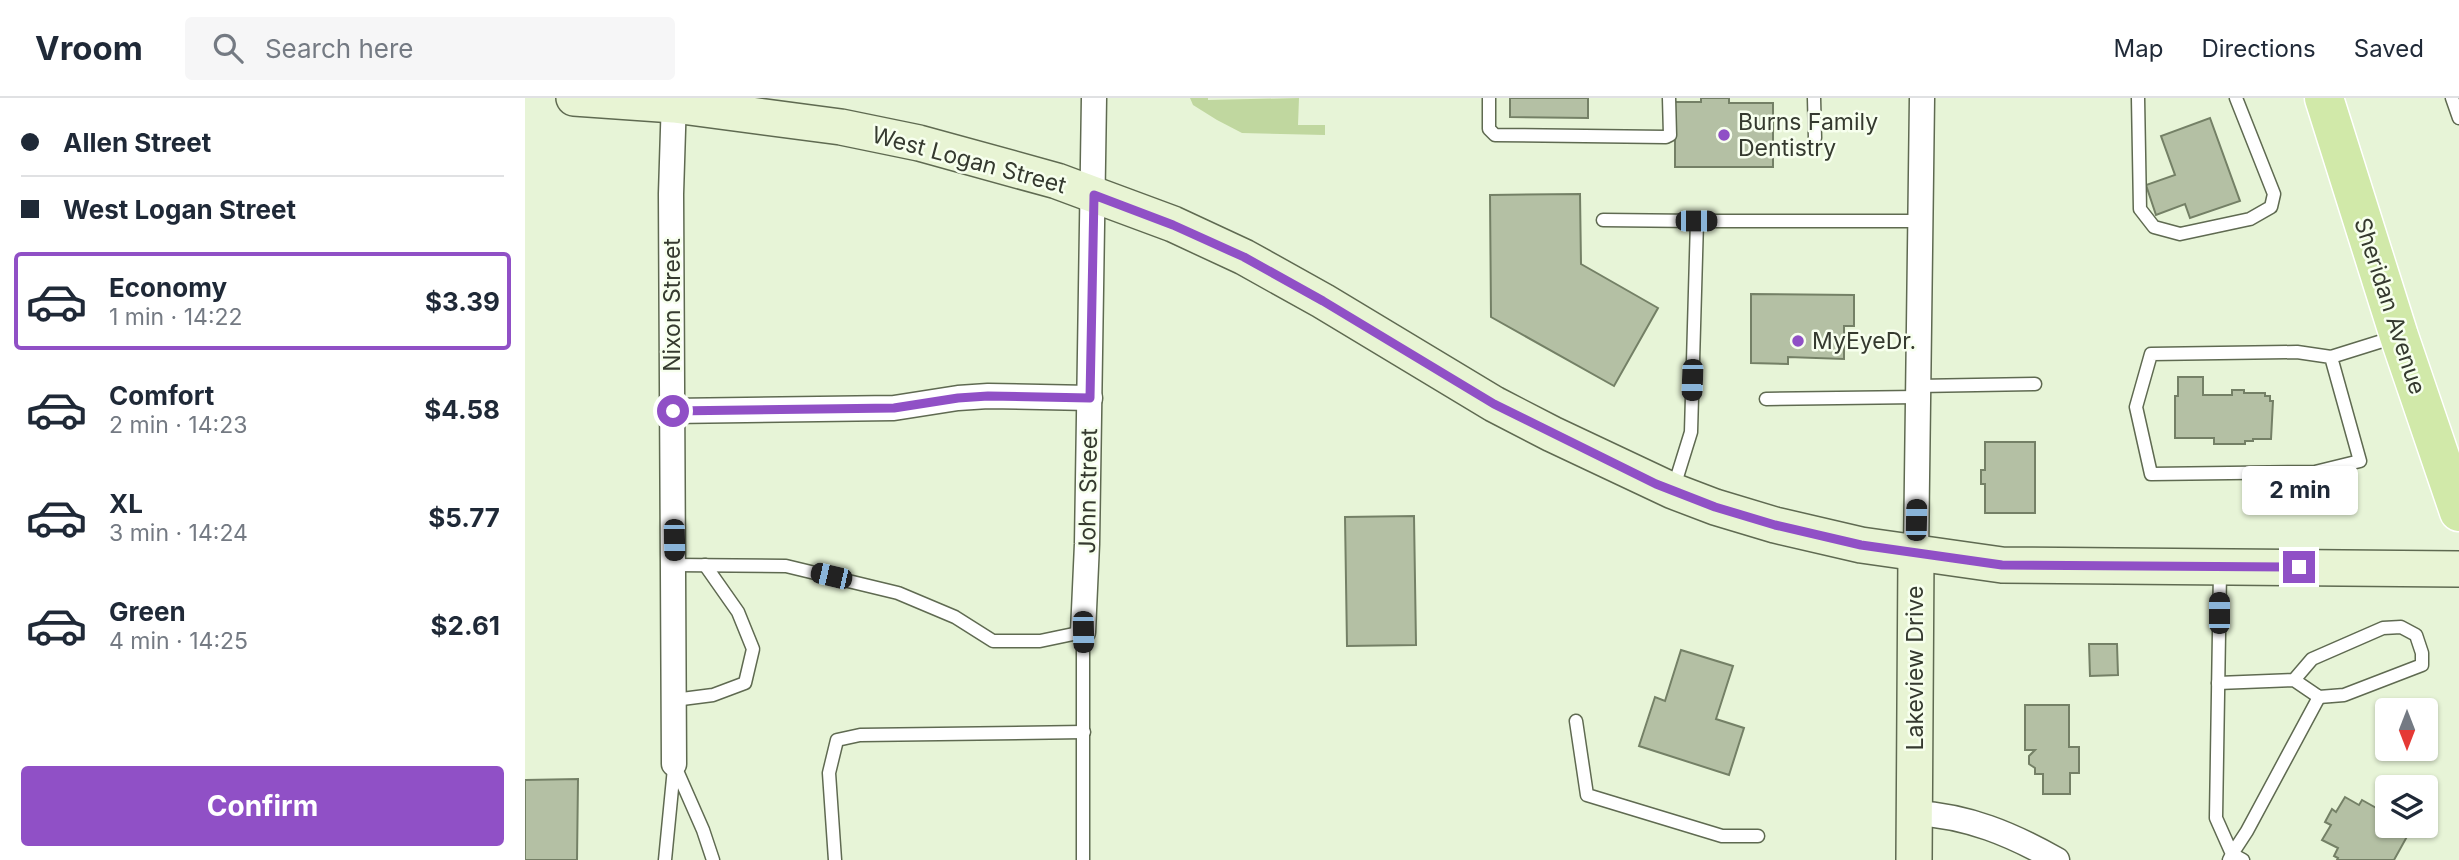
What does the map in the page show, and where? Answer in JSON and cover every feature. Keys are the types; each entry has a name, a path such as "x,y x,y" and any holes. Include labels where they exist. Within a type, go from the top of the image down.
{"main road":[{"name":"Sheridan Avenue","path":"2325,98 2399,336 2459,512"}],"street":[{"name":"West Logan Street","path":"575,98 674,102 841,127 919,143 1057,181 1173,225 1244,257 1323,301 1494,404 1552,434 1673,491 1775,525 1861,545 2002,565 2459,569"},
{"name":"John Street","path":"1083,632 1090,398 1094,98"},
{"name":"Lakeview Drive","path":"1915,860 1922,98"},
{"name":"Nixon Street","path":"674,102 671,194 674,764"},
{"path":"673,411 894,408 988,396 1090,398"},
{"path":"1915,813 1971,821 2031,845 2057,860"}],"lane":[{"path":"1489,98 1489,129 1495,135 1666,137 1670,135 1669,98"},
{"path":"1814,98 1815,138"},
{"path":"2138,98 2140,209 2154,227 2180,234 2250,219 2271,207 2274,194 2236,98"},
{"path":"2452,98 2459,118"},
{"path":"1604,220 1921,220"},
{"path":"1673,491 1691,432 1696,221"},
{"path":"2331,357 2360,461 2315,472 2151,474 2136,407 2151,354 2297,352 2331,357 2399,336"},
{"path":"1766,399 2035,384"},
{"path":"674,565 786,566 898,593 955,617 993,641 1040,641 1083,632 1083,860"},
{"path":"674,700 713,695 745,683 754,649 739,612 705,565"},
{"path":"2220,567 2216,818 2235,858"},
{"path":"2218,683 2294,680 2319,697 2344,695 2422,665 2422,653 2416,635 2401,627 2383,628 2312,659 2294,680"},
{"path":"2235,858 2319,697"},
{"path":"1576,721 1587,795 1722,836 1758,836"},
{"path":"835,860 829,773 837,740 860,735 1084,732"},
{"path":"665,860 674,764"},
{"path":"674,764 713,860"}],"green space":[{"path":"1190,98 1299,98 1298,125 1325,125 1325,135 1242,133 1193,105"}],"building":[{"path":"1510,98 1588,98 1588,118 1510,117"},
{"name":"Burns Family Dentistry","path":"1701,98 1729,98 1729,103 1773,103 1773,167 1675,167 1675,102 1701,102"},
{"path":"2210,118 2240,201 2190,218 2185,204 2156,215 2146,185 2175,175 2161,136"},
{"path":"1580,194 1581,264 1658,308 1614,386 1491,317 1490,195"},
{"name":"MyEyeDr.","path":"1751,294 1854,295 1854,326 1844,326 1844,359 1788,357 1788,364 1751,363"},
{"path":"2178,377 2203,377 2203,395 2232,395 2232,390 2244,390 2244,393 2265,393 2265,396 2270,396 2270,401 2273,401 2271,439 2253,439 2245,441 2245,444 2214,444 2214,438 2175,438"},
{"path":"1985,442 2035,442 2035,513 1985,513 1985,484 1981,484 1981,470 1985,470"},
{"path":"1414,516 1416,645 1347,646 1345,517"},
{"path":"2089,644 2117,644 2118,675 2090,676"},
{"path":"1681,650 1733,666 1716,719 1744,728 1729,775 1639,746 1655,697 1665,701"},
{"path":"2025,705 2069,705 2069,747 2079,747 2079,773 2070,773 2070,794 2043,794 2043,774 2035,774 2035,768 2029,764 2029,756 2035,750 2025,750"},
{"path":"578,779 577,860 525,860 525,780"},
{"path":"2345,797 2359,805 2362,800 2375,807 2375,838 2406,838 2394,860 2337,860 2334,856 2338,848 2322,840 2331,825 2325,822 2332,809 2336,812"}],"place":[{"name":"Burns Family Dentistry","path":"1724,135"},
{"name":"MyEyeDr.","path":"1798,341"}],"route":[{"path":"673,411 894,408 988,396 1090,398 1094,195 1173,225 1244,257 1323,301 1494,404 1656,484 1715,507 1775,525 1861,545 2002,565 2299,567"}]}
